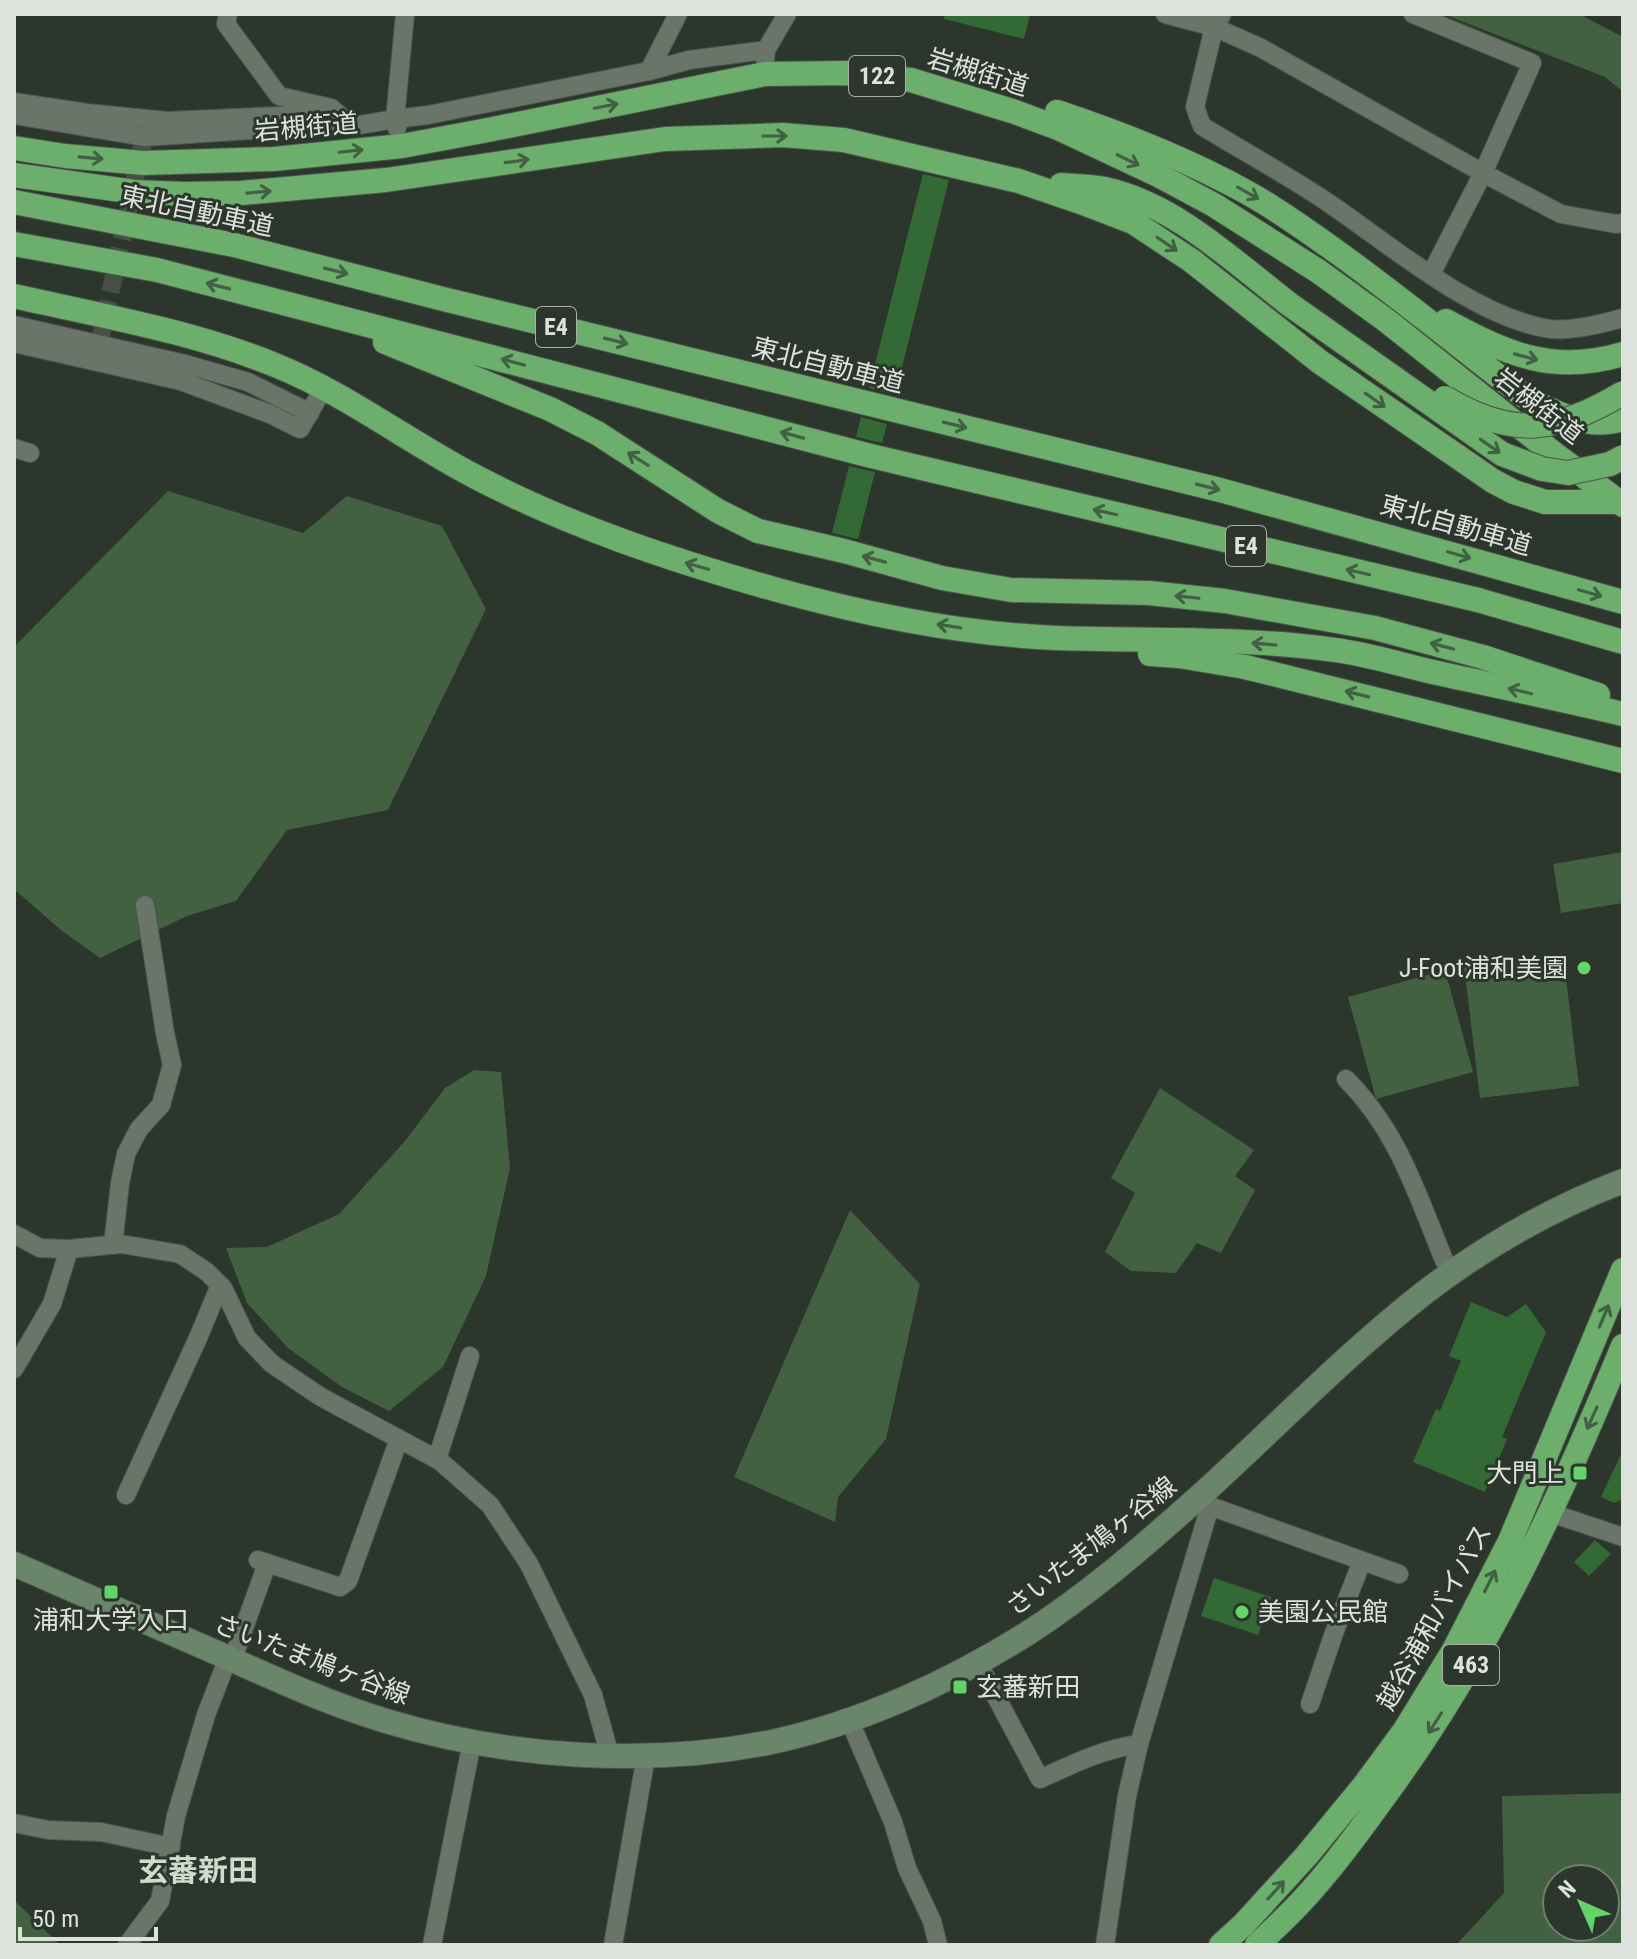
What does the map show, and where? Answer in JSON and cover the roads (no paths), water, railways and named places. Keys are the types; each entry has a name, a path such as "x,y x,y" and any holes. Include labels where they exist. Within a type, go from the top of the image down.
{"highway":[{"name":"岩槻街道","path":"14,148 143,163 274,159 402,146 503,127 765,62 911,80 1058,128 1214,205 1364,304 1620,504"},
{"path":"911,80 962,85 1025,102 1100,126 1176,156 1283,214 1359,268 1524,396 1553,413 1586,422 1623,419"},
{"path":"14,175 135,192 241,193 386,180 665,139 783,135 844,140 1019,181 1133,222 1164,241 1320,362 1493,481 1545,502 1620,504"},
{"path":"1019,181 1103,189 1130,197 1163,213 1202,237 1289,304 1502,454 1542,469 1568,473 1610,464 1623,457"},
{"name":"東北自動車道","path":"14,202 234,245 1220,490 1623,602"},
{"name":"E4","path":"14,244 157,270 867,455 1478,600 1623,642"},
{"path":"1359,268 1445,320 1515,354 1546,362 1573,364 1602,361 1623,354"},
{"path":"14,296 236,350 323,389 512,495 582,526 668,558 777,590 863,612 1091,650 1179,656 1245,667 1623,761"},
{"path":"1289,304 1466,411 1515,426 1566,421 1623,393"},
{"path":"294,305 550,409 597,433 718,511 758,531 942,578 1011,590 1149,593 1225,601 1375,628 1483,657 1623,703"},
{"path":"983,632 1053,637 1214,640 1337,650 1623,714"},
{"name":"越谷浦和バイパス","path":"1221,1945 1297,1866 1363,1787 1405,1730 1454,1650 1510,1541 1623,1270"},
{"name":"越谷浦和バイパス","path":"1257,1945 1302,1901 1356,1837 1461,1684 1551,1513 1623,1346"}],"main road":[{"name":"さいたま鳩ヶ谷線","path":"14,1564 293,1687 384,1721 472,1742 610,1756 699,1752 767,1743 804,1734 888,1705 978,1663 1027,1634 1074,1602 1205,1501 1361,1347 1424,1294 1510,1236 1551,1213 1623,1181"}],"street":[{"path":"228,14 226,24 279,96 331,108 353,126 428,115 649,71 689,60 765,62 787,14"},
{"path":"402,146 395,119 405,14"},
{"path":"649,71 678,14"},
{"path":"1165,14 1218,20 1261,48 1561,214 1623,223"},
{"path":"1413,14 1532,63 1483,173 1431,274"},
{"path":"1218,20 1195,107 1202,126 1330,204 1431,274 1482,305 1519,322 1549,329 1589,326 1623,318"},
{"path":"14,102 167,121 301,115 331,108"},
{"path":"14,115 144,137 296,127 346,120"},
{"path":"14,325 185,364 248,382 310,413"},
{"path":"14,343 181,381 270,414 300,429 323,389"},
{"path":"113,1245 126,1154 139,1129 161,1105 172,1065 145,905"},
{"path":"1346,1079 1362,1095 1387,1131 1409,1172 1444,1260 1453,1272"},
{"path":"14,1234 40,1248 69,1249 121,1244 180,1254 207,1272 223,1288 247,1338 272,1364 321,1397 437,1459 490,1505 529,1564 593,1695 610,1756"},
{"path":"14,1369 52,1304 69,1249"},
{"path":"126,1495 220,1285"},
{"path":"437,1459 470,1356"},
{"path":"127,1945 160,1901 176,1816 206,1715 228,1658 236,1650 263,1562 340,1587 348,1581 399,1439"},
{"path":"1105,1945 1127,1796 1205,1501 1399,1574"},
{"path":"1551,1513 1623,1537"},
{"path":"1310,1704 1362,1561"},
{"path":"978,1663 1040,1779 1116,1747 1139,1744"},
{"path":"849,1719 893,1822 907,1868 932,1921 938,1945"},
{"path":"432,1945 472,1742"},
{"path":"613,1945 646,1756"},
{"path":"14,1823 48,1830 101,1832 171,1847"}],"tunnel":[{"path":"99,345 144,137"}],"place":[{"name":"J-Foot浦和美園","path":"1584,968"},
{"name":"大門上","path":"1580,1473"},
{"name":"浦和大学入口","path":"111,1592"},
{"name":"美園公民館","path":"1242,1612"},
{"name":"玄蕃新田","path":"960,1687"}],"district":[{"name":"玄蕃新田","path":"198,1871"}]}
